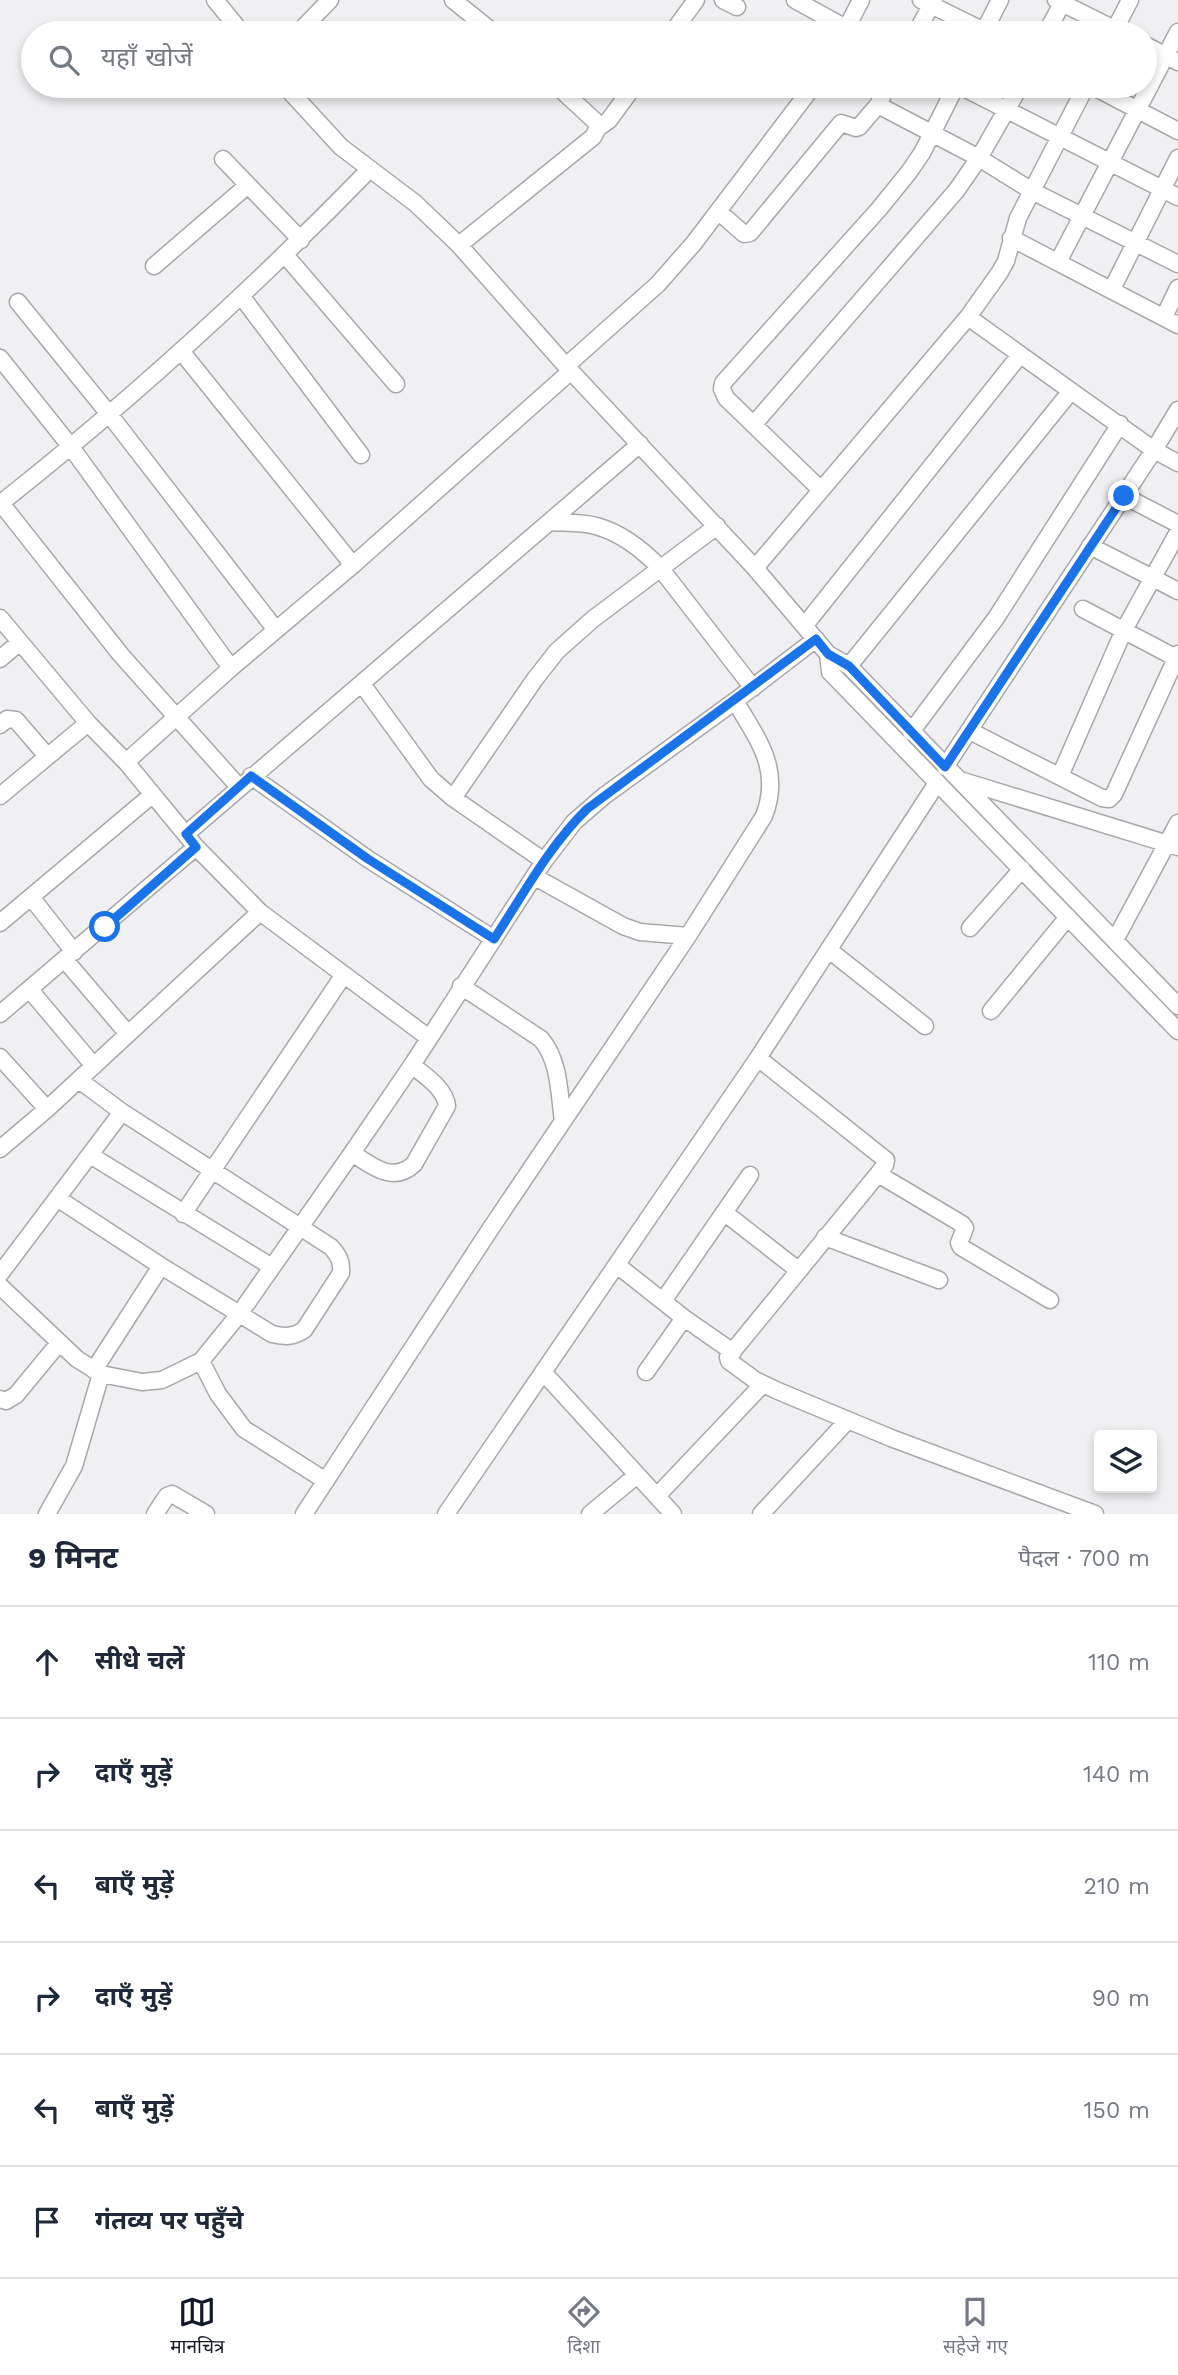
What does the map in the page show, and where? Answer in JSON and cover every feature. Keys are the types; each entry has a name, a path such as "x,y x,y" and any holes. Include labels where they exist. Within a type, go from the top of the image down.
{"street":[{"path":"215,0 232,21"},
{"path":"310,21 330,0"},
{"path":"453,0 479,21"},
{"path":"681,21 696,0"},
{"path":"795,0 830,21"},
{"path":"852,21 861,0"},
{"path":"990,21 1000,0"},
{"path":"1121,21 1130,0"},
{"path":"1051,21 1060,1 1096,21"},
{"path":"921,21 929,2 963,21"},
{"path":"1157,81 1172,58 1178,32"},
{"path":"296,98 322,128 369,170 415,203 459,245 568,369 755,568 828,654 849,666 1178,1006"},
{"path":"570,98 595,121 598,128"},
{"path":"459,245 593,137 625,98"},
{"path":"126,762 231,668 353,565 659,284 804,98"},
{"path":"718,211 744,234 750,233 841,123 859,127 881,98"},
{"path":"821,490 726,398 722,389 723,383 909,172 951,98"},
{"path":"984,98 1178,197"},
{"path":"754,424 956,191 979,158 1014,98"},
{"path":"755,568 968,317 1000,272 1006,261 1018,218 1080,98"},
{"path":"1115,98 1178,131"},
{"path":"1058,262 1146,98"},
{"path":"878,105 979,158 1032,191 1178,264"},
{"path":"1112,289 1178,158"},
{"path":"223,159 301,240"},
{"path":"369,170 286,256 242,297 71,447 0,502 78,602 175,717 245,782 494,939"},
{"path":"154,266 248,185"},
{"path":"1011,238 1171,321 1178,288"},
{"path":"286,256 396,384"},
{"path":"242,297 361,455"},
{"path":"18,302 109,414 276,630"},
{"path":"968,317 1154,450 1178,463"},
{"path":"181,351 353,565"},
{"path":"805,625 1020,355"},
{"path":"0,358 71,447 231,668"},
{"path":"849,666 1071,391"},
{"path":"945,767 1178,410"},
{"path":"911,732 996,618 1121,424"},
{"path":"0,1014 70,956 191,841 245,782 640,444"},
{"path":"1124,496 1178,524"},
{"path":"551,522 594,525 620,535 645,552 753,688"},
{"path":"453,799 556,651 593,619 717,526"},
{"path":"1060,776 1124,630 1178,532"},
{"path":"1090,547 1178,591"},
{"path":"971,730 1102,798 1109,799 1114,794 1177,657 1083,609"},
{"path":"0,618 191,841 260,912 429,1038"},
{"path":"0,1286 59,1343 98,1372 142,1382 162,1380 201,1361 240,1313 352,1153 544,861 574,822 587,809 816,639"},
{"path":"0,659 20,642"},
{"path":"828,654 830,671 1178,1031"},
{"path":"362,684 431,779 453,799 544,861"},
{"path":"304,1514 688,936 764,816 770,801 769,764 762,746 735,701"},
{"path":"0,725 7,719 16,720 47,756"},
{"path":"0,796 88,723"},
{"path":"958,779 1173,845"},
{"path":"446,1514 758,1058 937,783"},
{"path":"0,923 152,795"},
{"path":"1115,940 1173,845 1178,823"},
{"path":"970,928 1021,869"},
{"path":"534,877 622,926 640,932 688,936"},
{"path":"31,897 70,956 128,1034"},
{"path":"4,1139 47,1109 260,912"},
{"path":"991,1011 1068,917"},
{"path":"829,950 925,1026"},
{"path":"183,1214 343,976"},
{"path":"461,986 541,1039 550,1049 563,1121"},
{"path":"30,990 94,1066"},
{"path":"0,1057 47,1109"},
{"path":"758,1058 884,1157 885,1165 728,1357 729,1361 763,1384 848,1420 1095,1514"},
{"path":"352,1153 385,1173 398,1175 414,1164 446,1106 446,1100 439,1088 412,1065"},
{"path":"57,1198 272,1334 295,1336 304,1330 341,1273 342,1263 331,1248 122,1112 79,1080"},
{"path":"0,1274 122,1112"},
{"path":"90,1155 271,1266"},
{"path":"878,1174 962,1224 965,1228 959,1242 961,1247 1050,1300"},
{"path":"663,1301 750,1175"},
{"path":"725,1213 798,1270"},
{"path":"825,1237 939,1280"},
{"path":"617,1265 684,1318 733,1352"},
{"path":"47,1514 74,1466 98,1372 161,1266"},
{"path":"646,1372 684,1318"},
{"path":"0,1399 11,1399 59,1343"},
{"path":"201,1361 218,1394 244,1429 326,1481"},
{"path":"543,1372 673,1514"},
{"path":"657,1496 763,1384"},
{"path":"761,1514 848,1420"},
{"path":"590,1514 637,1475"},
{"path":"155,1514 167,1496 172,1494 206,1514"}],"route":[{"path":"105,927 196,847 186,834 251,776 368,859 494,939 544,861 587,809 816,639 828,654 849,666 945,767 1124,496"}]}
